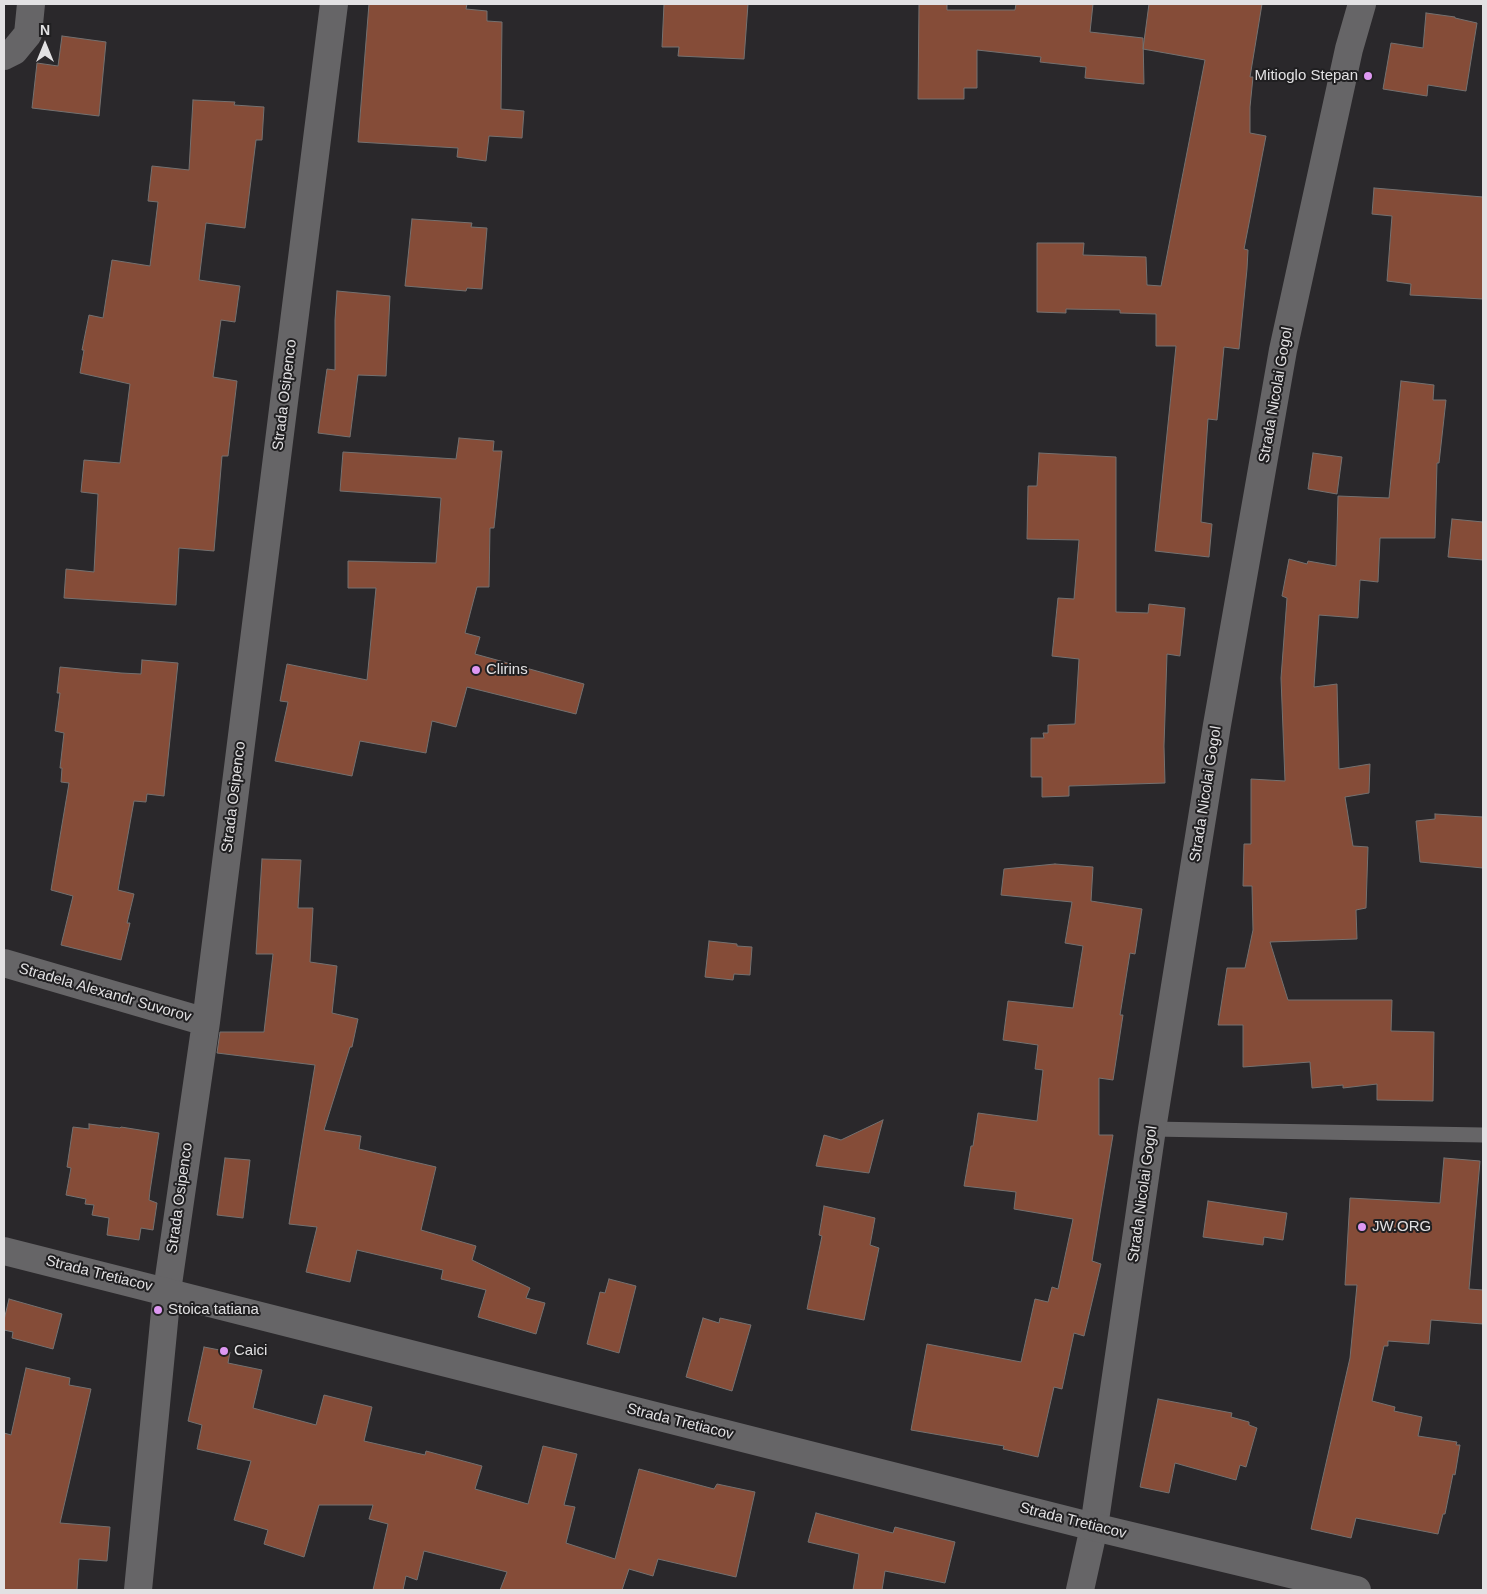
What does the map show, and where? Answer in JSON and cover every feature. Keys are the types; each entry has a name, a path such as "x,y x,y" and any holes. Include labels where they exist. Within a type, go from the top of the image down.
{"street":[{"path":"4,56 14,51 28,34 31,4"},
{"name":"Strada Osipenco","path":"138,1590 167,1292 206,1022 334,4"},
{"name":"Strada Nicolai Gogol","path":"1080,1590 1094,1527 1152,1128 1218,725 1283,350 1349,49 1362,4"},
{"name":"Stradela Alexandr Suvorov","path":"4,963 206,1022"},
{"name":"Strada Tretiacov","path":"4,1251 1094,1527 1357,1590"}],"lane":[{"path":"1152,1128 1483,1135"}],"building":[{"path":"369,4 467,4 466,9 487,11 487,21 502,22 501,109 524,111 522,138 489,136 486,161 457,157 458,148 358,142"},
{"path":"664,4 748,4 744,59 678,56 679,47 662,47"},
{"path":"919,4 947,4 947,10 1015,10 1016,4 1093,4 1090,32 1143,38 1144,84 1085,78 1086,67 1040,62 1041,57 977,50 977,88 964,88 964,99 918,99"},
{"path":"1149,4 1262,4 1250,77 1253,77 1250,133 1266,136 1244,249 1248,250 1239,349 1224,347 1217,420 1208,419 1201,522 1212,524 1209,557 1155,551 1176,346 1156,346 1156,314 1120,313 1120,310 1066,309 1066,313 1037,312 1037,243 1084,243 1083,255 1146,257 1147,285 1161,286 1205,60 1143,49"},
{"path":"1426,13 1455,17 1477,23 1466,91 1428,85 1427,96 1383,89 1391,43 1423,48"},
{"path":"62,36 106,42 99,116 32,108 37,63 58,66"},
{"path":"193,100 235,102 234,105 264,107 262,140 256,140 245,228 206,223 199,280 240,286 235,322 221,320 213,377 237,381 228,456 222,456 214,551 179,548 176,605 64,598 66,569 94,572 98,494 81,492 84,460 120,463 130,384 80,373 84,350 82,350 89,315 103,318 112,260 150,266 158,202 148,201 152,166 189,170"},
{"path":"1374,188 1483,197 1483,299 1410,295 1411,284 1387,281 1392,216 1372,214"},
{"path":"412,219 472,223 471,227 487,228 482,289 467,288 466,291 405,286"},
{"path":"337,291 390,296 386,376 358,375 350,437 318,433 327,369 335,370"},
{"path":"1401,381 1434,385 1433,400 1446,400 1439,463 1437,463 1435,538 1380,538 1378,582 1360,580 1358,618 1319,615 1314,687 1337,684 1339,769 1370,764 1369,793 1345,797 1353,846 1368,847 1366,908 1356,910 1357,939 1270,942 1288,1000 1392,1000 1391,1031 1434,1032 1433,1101 1377,1100 1377,1084 1343,1088 1343,1085 1312,1088 1310,1062 1243,1067 1243,1025 1218,1025 1227,968 1245,968 1253,930 1252,886 1243,886 1244,844 1251,844 1251,779 1285,781 1281,678 1287,598 1282,596 1289,559 1307,564 1308,561 1336,566 1338,496 1389,498"},
{"path":"459,438 494,441 493,451 502,451 494,528 490,528 489,587 477,587 465,633 480,637 475,654 584,684 576,714 467,687 456,727 432,721 426,753 360,741 352,776 275,761 288,702 280,701 287,664 367,680 376,588 348,588 348,561 436,563 441,498 340,491 343,452 456,459"},
{"path":"1039,453 1116,457 1116,612 1148,613 1149,604 1185,608 1180,656 1167,654 1164,746 1165,783 1069,786 1069,796 1042,797 1042,777 1031,777 1031,738 1044,738 1043,733 1048,733 1048,725 1075,724 1079,659 1052,656 1058,598 1074,599 1079,540 1027,539 1028,486 1037,486"},
{"path":"1313,453 1342,457 1337,494 1308,489"},
{"path":"1452,519 1483,522 1483,560 1448,557"},
{"path":"142,660 178,663 164,796 147,794 146,802 134,801 118,890 134,894 127,923 130,923 121,960 61,945 73,896 51,890 69,783 61,782 62,768 60,768 64,733 55,731 60,693 57,693 60,667 141,674"},
{"path":"1435,814 1483,817 1483,868 1420,862 1416,821 1435,819"},
{"path":"262,859 301,860 298,908 313,908 310,962 337,966 332,1013 358,1019 352,1047 350,1047 324,1130 361,1136 359,1149 436,1167 421,1230 476,1246 472,1260 530,1288 526,1298 545,1303 536,1334 478,1317 486,1290 441,1279 443,1270 357,1250 350,1282 306,1272 317,1227 289,1224 315,1065 217,1053 220,1032 264,1032 273,954 256,954"},
{"path":"1055,864 1093,867 1091,901 1142,909 1135,954 1130,953 1120,1015 1123,1015 1113,1080 1099,1078 1099,1135 1113,1135 1092,1261 1101,1264 1084,1336 1074,1333 1062,1389 1054,1387 1038,1457 1003,1449 1004,1446 911,1430 927,1344 1021,1362 1035,1299 1048,1302 1052,1287 1058,1289 1073,1219 1014,1209 1016,1192 964,1186 978,1113 1037,1121 1043,1070 1035,1069 1038,1045 1003,1040 1008,1001 1073,1008 1083,946 1065,943 1072,902 1001,895 1004,869"},
{"path":"709,941 752,947 750,975 734,974 733,980 705,977"},
{"path":"883,1120 869,1173 816,1166 824,1135 841,1140"},
{"path":"89,1124 159,1133 149,1200 157,1203 153,1230 141,1228 139,1240 107,1235 109,1218 92,1215 94,1205 85,1204 86,1199 66,1195 71,1168 67,1167 73,1127 89,1129"},
{"path":"225,1158 250,1160 243,1218 217,1215"},
{"path":"1444,1158 1480,1161 1469,1289 1483,1290 1483,1324 1431,1320 1429,1344 1388,1341 1388,1346 1384,1346 1372,1401 1395,1407 1394,1411 1422,1417 1418,1436 1457,1442 1456,1445 1460,1445 1455,1475 1453,1474 1445,1514 1443,1514 1438,1534 1356,1518 1351,1538 1311,1529 1350,1358 1357,1285 1345,1285 1350,1198 1440,1203"},
{"path":"1208,1201 1287,1213 1283,1240 1264,1237 1263,1245 1203,1237"},
{"path":"824,1206 875,1218 870,1245 879,1248 864,1320 807,1309 822,1236 819,1235"},
{"path":"609,1279 636,1286 619,1353 587,1344 600,1292 605,1293"},
{"path":"9,1299 62,1314 53,1349 12,1338 13,1332 4,1330 4,1320"},
{"path":"703,1318 719,1323 720,1318 751,1325 732,1391 686,1377"},
{"path":"204,1347 230,1352 228,1363 262,1370 253,1408 316,1425 324,1395 372,1407 364,1441 425,1455 426,1451 482,1466 475,1489 528,1504 543,1446 577,1454 564,1505 575,1507 566,1543 615,1559 639,1469 714,1489 717,1484 755,1492 736,1577 658,1559 653,1576 629,1569 622,1590 500,1590 507,1572 424,1551 417,1580 406,1576 403,1590 373,1590 388,1524 369,1519 373,1505 319,1505 304,1557 264,1544 268,1530 234,1520 251,1461 197,1449 202,1425 188,1421"},
{"path":"26,1368 70,1378 69,1385 91,1389 60,1523 110,1527 107,1561 79,1559 77,1590 4,1590 4,1433 11,1435"},
{"path":"1158,1399 1232,1413 1231,1417 1249,1422 1249,1425 1257,1428 1246,1467 1240,1465 1236,1480 1175,1463 1169,1493 1140,1487"},
{"path":"816,1513 893,1533 895,1527 955,1542 945,1583 885,1571 882,1590 853,1590 859,1554 808,1542"}],"place":[{"name":"Mitioglo Stepan","path":"1368,76"},
{"name":"Clirins","path":"476,670"},
{"name":"JW.ORG","path":"1362,1227"},
{"name":"Stoica tatiana","path":"158,1310"},
{"name":"Caici","path":"224,1351"}]}
